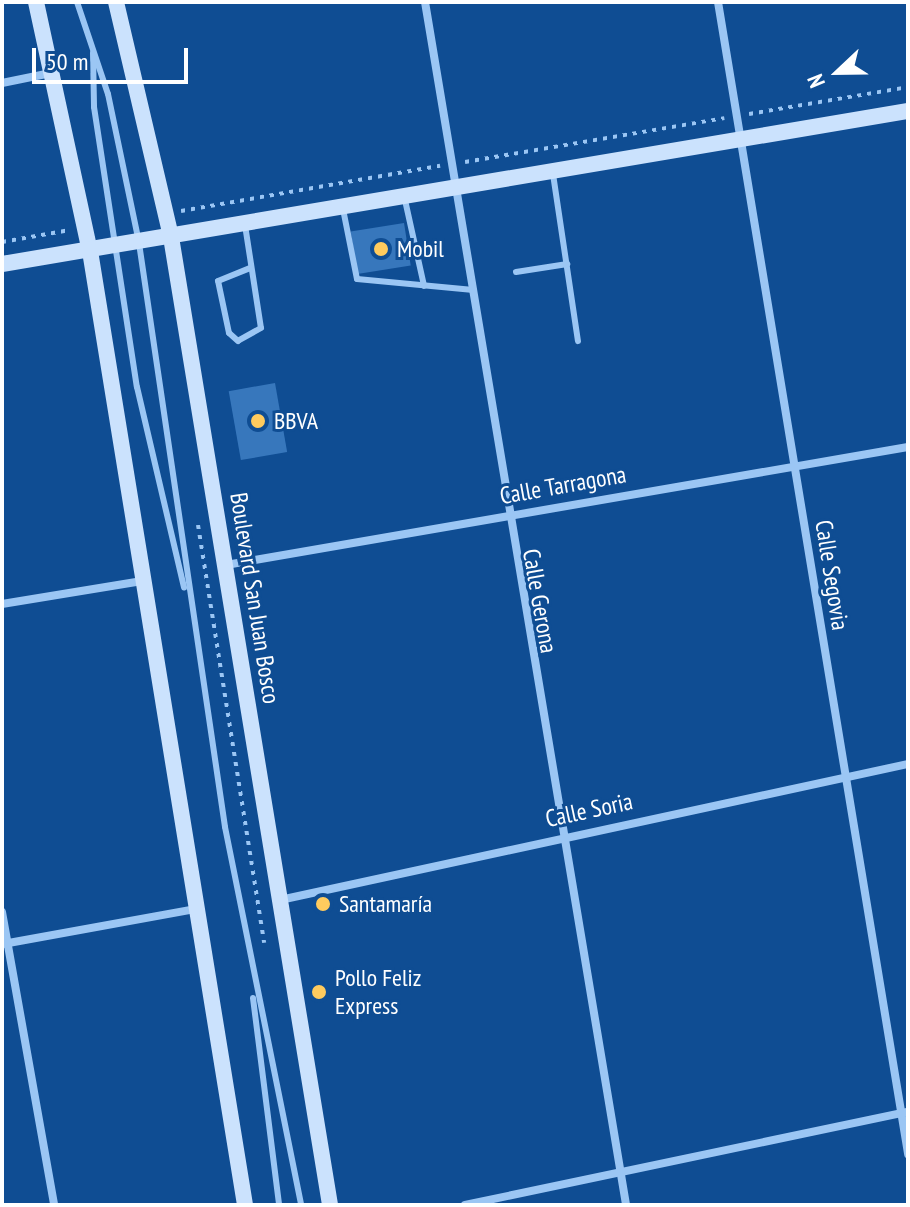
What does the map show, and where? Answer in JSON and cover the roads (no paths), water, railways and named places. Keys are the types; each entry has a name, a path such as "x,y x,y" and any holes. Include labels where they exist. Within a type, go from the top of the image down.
{"street":[{"path":"36,2 56,72 90,251 245,1205"},
{"name":"Boulevard San Juan Bosco","path":"116,2 171,237 330,1205"},
{"name":"Calle Gerona","path":"425,2 458,191 505,515 626,1205"},
{"name":"Calle Segovia","path":"718,2 845,777 904,1113 908,1154"},
{"path":"2,83 56,72"},
{"path":"2,264 405,200 908,111"},
{"name":"Calle Tarragona","path":"226,565 908,447"},
{"path":"2,604 142,581"},
{"name":"Calle Soria","path":"280,900 908,764"},
{"path":"5,944 195,909"},
{"path":"2,912 5,944 54,1205"},
{"path":"465,1205 904,1113"}],"lane":[{"path":"77,2 93,49 139,243 181,495 186,593"},
{"path":"93,49 115,247 142,416 186,593 253,990 301,1205"},
{"path":"553,174 578,341"},
{"path":"405,200 424,286"},
{"path":"343,209 357,279 473,290"},
{"path":"245,225 261,328 238,341 229,333 218,281 251,268"},
{"path":"516,272 567,264"},
{"path":"253,990 253,1037 279,1205"}],"place":[{"name":"Mobil","path":"381,249"},
{"name":"BBVA","path":"258,421"},
{"name":"Santamaría","path":"323,904"},
{"name":"Pollo Feliz Express","path":"319,992"}]}
